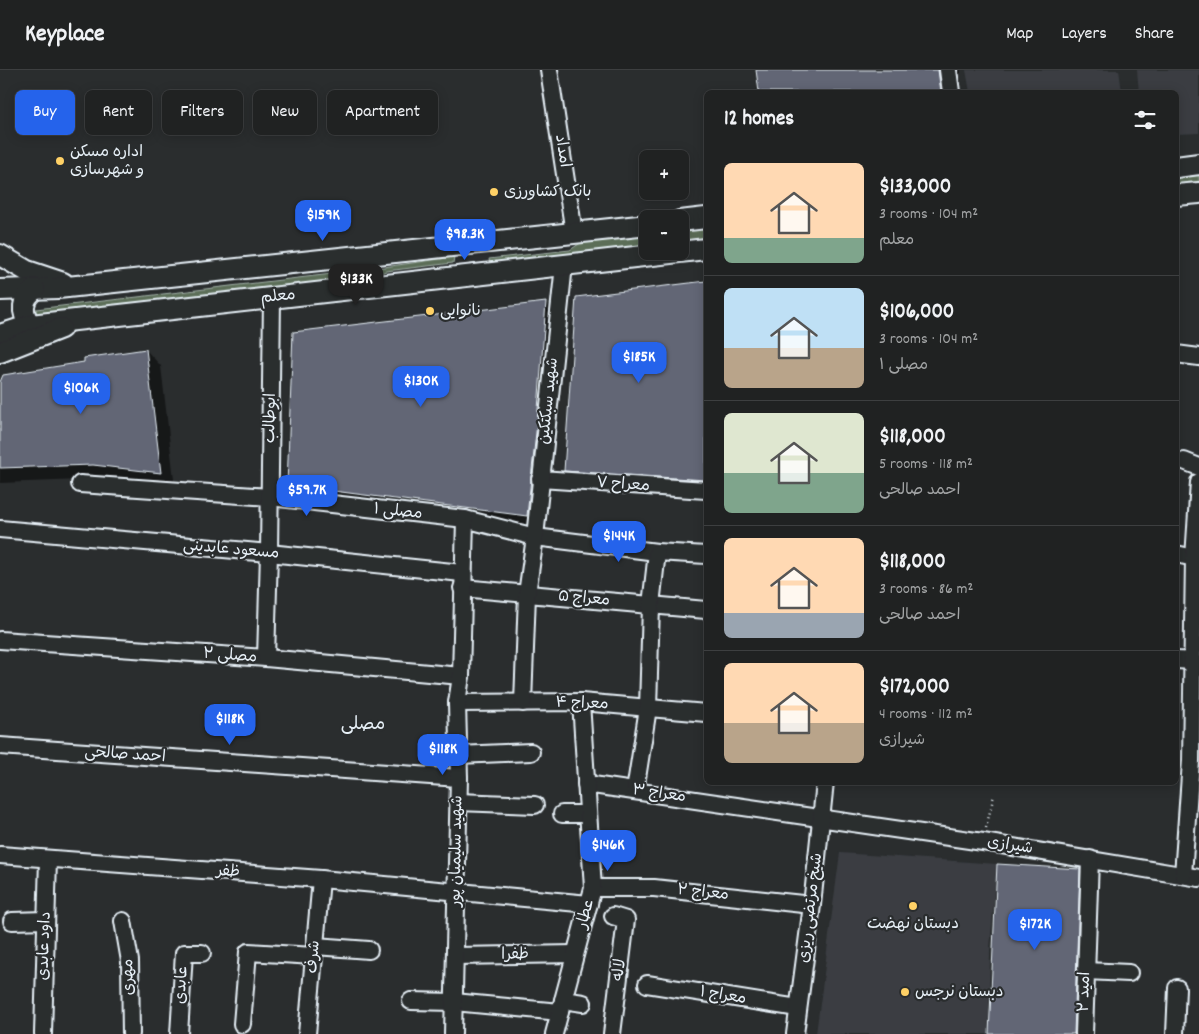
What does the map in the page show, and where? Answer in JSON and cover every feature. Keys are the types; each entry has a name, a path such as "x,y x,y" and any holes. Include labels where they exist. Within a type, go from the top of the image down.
{"main road":[{"path":"1179,167 1199,164"},
{"path":"1179,195 1199,193"},
{"path":"689,220 704,218"},
{"name":"معلم","path":"0,290 72,286 639,226"},
{"path":"480,243 484,274"},
{"name":"معلم","path":"0,335 31,325 704,249"},
{"path":"0,255 27,271 72,286"},
{"path":"31,325 25,316 23,306 27,296 35,289"},
{"path":"0,352 80,320"}],"street":[{"name":"امداد","path":"549,70 574,233"},
{"path":"948,70 951,90"},
{"name":"شهید سبکتکین","path":"523,703 527,594 535,537 564,265"},
{"name":"ابوطالب","path":"266,658 272,298"},
{"path":"1179,354 1199,356"},
{"name":"معراح ۷","path":"540,479 704,490"},
{"path":"1183,875 1199,482"},
{"name":"مصلی ۱","path":"80,484 270,498 465,519 535,537 657,552 704,555"},
{"name":"شهید سلیمیان پور","path":"453,1034 458,802 457,703 460,676 465,519"},
{"name":"مسعود عابدینی","path":"0,529 269,553 462,580"},
{"path":"634,791 648,708 651,605 657,552"},
{"path":"1179,555 1197,558"},
{"name":"معراج ۵","path":"462,580 527,594 704,610"},
{"name":"مصلی ۲","path":"0,640 266,658 460,676"},
{"path":"1179,660 1193,661"},
{"name":"معراج ۴","path":"457,703 581,702 704,713"},
{"name":"عطار","path":"554,1034 591,896 581,702"},
{"name":"احمد صالحی","path":"0,746 458,778"},
{"path":"458,755 531,752"},
{"name":"معراج ۳","path":"586,784 821,817"},
{"name":"شیخ مرتضی ریزی","path":"795,1034 812,905 825,785"},
{"path":"458,802 535,805"},
{"path":"562,814 588,814"},
{"name":"شیرازی","path":"821,817 1199,878"},
{"name":"ظفر","path":"0,855 321,879 456,893"},
{"name":"داود عابدی","path":"43,1034 48,859"},
{"name":"امید ۲","path":"1084,1034 1090,859"},
{"name":"شرف","path":"307,1034 321,879"},
{"name":"معراج ۲","path":"456,893 591,896 654,888 812,905"},
{"name":"لاله","path":"612,916 626,920 612,1034"},
{"path":"12,921 46,920"},
{"name":"مهری","path":"123,921 130,961 131,1034"},
{"path":"242,1024 248,952 369,950"},
{"name":"عابدی","path":"179,1034 184,953 202,953"},
{"name":"ظفرا","path":"455,956 575,954"},
{"path":"1086,972 1129,973"},
{"name":"معراج ۱","path":"647,984 798,1008"},
{"path":"1175,1034 1177,988"},
{"path":"411,1001 561,1006 583,1003"}],"path":[{"path":"983,842 994,795"}],"shaded area":[{"path":"966,70 1119,70 1122,90 970,90"},
{"path":"1137,70 1199,70 1199,133 1179,134 1179,90 1139,90"},
{"path":"840,853 997,864 990,948 989,1034 816,1034"}],"green space":[{"path":"1199,173 1199,182 1179,184 1179,175"},
{"path":"704,228 704,239 689,241 689,230"},
{"path":"639,236 639,247 490,264 489,259 570,250 582,242"},
{"path":"454,257 453,263 386,271 359,280 37,321 36,309 349,272"}],"building":[{"path":"756,70 938,70 941,90 759,90"},
{"path":"704,281 704,480 564,471 576,297"},
{"path":"546,302 537,423 527,516 287,485 293,332"},
{"path":"146,349 161,473 93,465 0,468 0,382 3,375 84,362 84,358"},
{"path":"997,864 1080,869 1074,1034 989,1034"}],"place":[{"name":"اداره مسکن و شهرسازی","path":"60,161"},
{"name":"بانک کشاورزی","path":"494,192"},
{"name":"نانوایی","path":"430,311"},
{"name":"دبستان نهضت","path":"913,906"},
{"name":"دبستان نرجس","path":"905,992"}],"district":[{"name":"مصلی","path":"363,725"}]}
